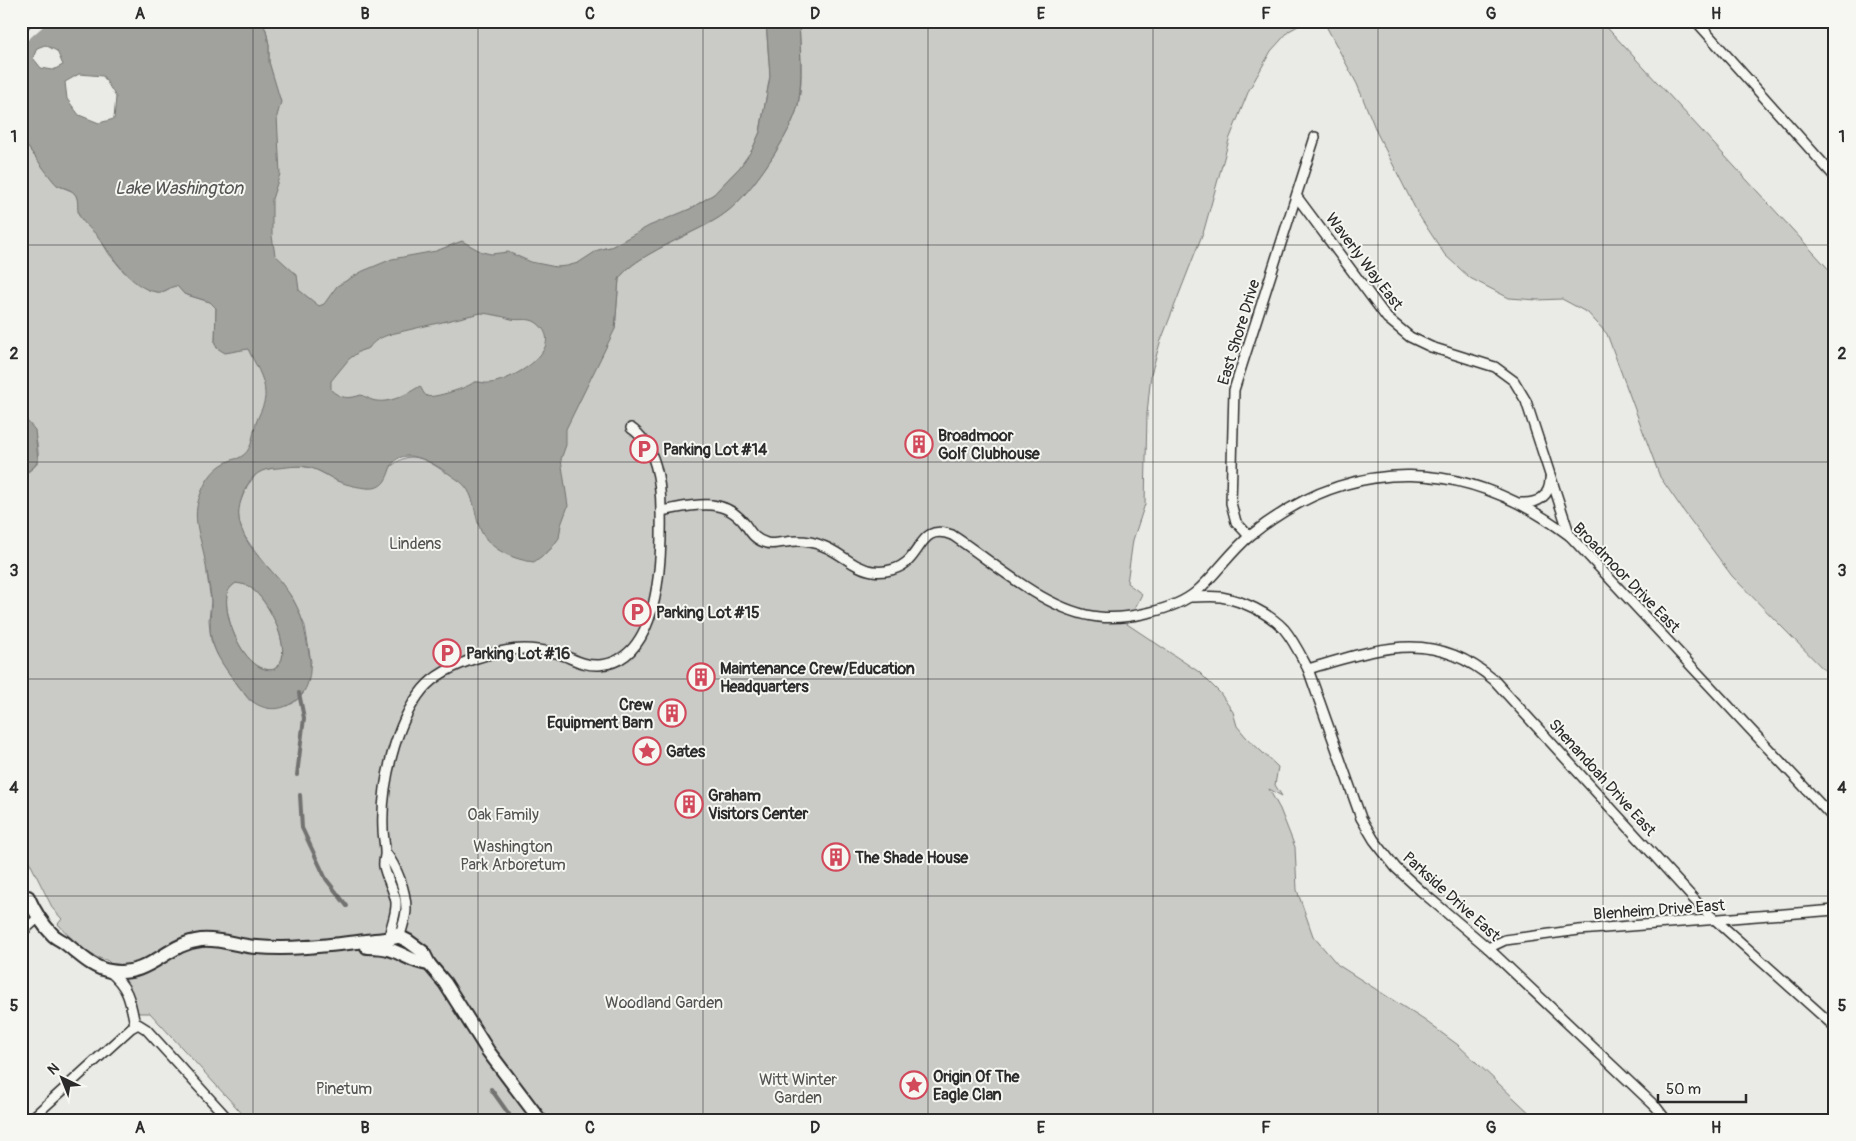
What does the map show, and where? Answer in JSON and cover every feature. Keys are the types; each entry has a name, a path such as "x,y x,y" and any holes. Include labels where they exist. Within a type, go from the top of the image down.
{"main road":[{"path":"25,893 39,917 54,936 65,942 80,956 108,971 122,972 143,968 178,947 202,940 255,947 301,948 344,944 357,935 392,939 423,952 429,964 445,983 488,1052 540,1120"},
{"path":"25,893 37,903 65,942"}],"street":[{"path":"1696,21 1835,177"},
{"name":"East Shore Drive","path":"1249,536 1236,522 1231,504 1234,390 1315,137"},
{"name":"Waverly Way East","path":"1297,196 1387,318 1410,337 1431,347 1495,367 1514,381 1526,400 1570,536"},
{"path":"392,939 405,918 404,897 393,862 386,854 383,816 387,780 396,739 408,712 422,691 440,674 465,662 512,651 535,649 557,653 580,663 591,665 605,664 625,654 632,648 645,627 656,594 659,578 660,491 653,460 645,441 632,428"},
{"path":"1520,503 1531,504 1542,498 1549,487 1549,474"},
{"name":"Broadmoor Drive East","path":"661,511 698,504 723,506 740,518 759,540 770,544 806,541 821,545 834,550 860,567 878,572 902,565 910,559 923,539 931,534 944,532 952,535 1048,601 1080,614 1118,618 1139,615 1190,597 1206,583 1222,563 1249,536 1282,511 1332,488 1374,478 1414,476 1448,479 1488,489 1538,513 1570,536 1835,820"},
{"name":"Parkside Drive East","path":"1190,597 1220,597 1246,604 1284,628 1308,669 1361,818 1374,840 1408,880 1488,948 1656,1107 1666,1120"},
{"name":"Shenandoah Drive East","path":"1308,669 1380,649 1417,646 1450,652 1480,668 1500,687 1702,908 1835,1027"},
{"name":"Blenheim Drive East","path":"1488,948 1505,940 1579,930 1835,910"},
{"path":"21,933 39,917"},
{"path":"108,971 121,982 127,992 133,1027"},
{"path":"30,1120 138,1024 146,1029 229,1120"}],"green space":[{"path":"261,21 766,21 770,76 760,132 752,150 740,167 714,194 690,209 611,247 604,248 593,274 333,321 271,270 260,143 273,79 269,62 269,45 266,30"},
{"path":"799,21 1307,21 1289,31 1271,51 1249,90 1229,140 1204,230 1160,343 1151,374 1147,414 1145,504 1133,540 1127,583 1142,594 1127,624 1199,672 1220,693 1233,712 1237,726 1246,737 1278,767 1275,785 1282,796 1269,789 1280,809 1295,847 1297,890 1313,936 1338,965 1424,1020 1458,1045 1537,1120 248,1120 150,1013 138,1013 128,986 116,968 107,961 86,951 58,924 62,919 53,909 21,845 21,476 36,465 38,455 33,430 21,418 21,143 26,145 57,185 74,192 83,220 99,237 109,254 124,272 165,291 173,286 178,286 184,294 210,302 216,308 215,343 217,348 247,336 291,419 220,486 207,574 211,601 209,620 211,640 228,672 249,700 292,704 303,694 311,662 305,626 293,599 242,532 238,507 247,486 258,472 291,465 313,468 338,481 369,488 396,462 412,457 432,464 446,473 615,329 619,279 624,272 652,252 724,214 748,191 759,177 788,131 798,105 801,74"},
{"path":"1313,21 1601,21 1835,276 1835,681 1732,576 1660,477 1607,334 1588,313 1562,299 1509,298 1470,278 1445,255 1418,214 1377,133 1357,84 1325,24"},
{"path":"553,300 546,387 334,416 295,340"},
{"path":"236,583 246,585 255,591 274,618 283,650 282,659 275,669 264,669 254,663 245,654 238,642 228,614 227,601 228,591"}],"water":[{"name":"Lake Washington","path":"21,21 261,21 266,30 269,45 269,62 281,102 277,116 280,174 272,199 272,236 275,255 297,275 299,290 319,306 324,304 337,286 363,271 392,259 436,251 462,241 482,252 491,254 508,252 531,262 556,267 567,266 578,263 598,250 611,247 649,226 690,209 714,194 740,167 752,150 760,132 770,76 766,21 799,21 801,74 798,105 788,131 759,177 728,211 710,223 641,259 624,272 619,279 615,329 566,429 566,445 561,459 568,506 561,525 559,538 550,550 534,562 519,559 497,549 490,544 481,531 471,497 464,485 433,464 413,456 396,460 385,481 374,488 346,484 317,470 300,466 267,469 258,473 250,480 241,500 240,525 245,538 260,559 278,578 295,602 301,618 309,653 310,673 307,686 300,697 282,708 268,708 249,699 219,658 210,632 210,591 196,515 198,501 209,478 221,465 243,455 251,444 265,397 265,387 259,370 248,349 225,353 217,348 215,343 216,308 210,302 184,294 177,286 159,292 147,289 139,285 123,271 97,235 81,218 78,212 76,195 70,190 57,185 26,145 21,143","holes":["45,45 57,51 63,65 53,70 41,68 33,58 37,48","79,74 103,76 116,97 114,119 99,123 79,115 67,99 65,82","481,313 534,321 545,333 546,343 534,362 511,376 490,383 474,382 436,396 427,396 420,386 398,398 385,401 372,400 361,395 345,397 331,390 331,381 349,359 360,351 369,348 378,339 391,334","236,583 246,585 255,591 274,618 283,650 282,659 275,669 264,669 254,663 245,654 238,642 228,614 228,591"]},
{"path":"21,418 27,421 35,430 38,460 35,466 21,476"}],"pier":[{"path":"21,21 49,21 21,46"}],"waterway":[{"path":"297,775 304,718 299,693"},
{"path":"300,795 302,828 326,879 347,906"},
{"path":"491,1089 513,1120"}],"place":[{"name":"Broadmoor Golf Clubhouse","path":"919,444"},
{"name":"Parking Lot #14","path":"644,449"},
{"name":"Parking Lot #15","path":"637,612"},
{"name":"Parking Lot #16","path":"447,653"},
{"name":"Maintenance Crew/Education Headquarters","path":"701,677"},
{"name":"Crew Equipment Barn","path":"672,713"},
{"name":"Gates","path":"647,751"},
{"name":"Graham Visitors Center","path":"689,804"},
{"name":"The Shade House","path":"836,857"},
{"name":"Origin Of The Eagle Clan","path":"914,1085"}],"park label":[{"name":"Lindens","path":"415,543"},
{"name":"Oak Family","path":"503,814"},
{"name":"Washington Park Arboretum","path":"513,855"},
{"name":"Woodland Garden","path":"664,1002"},
{"name":"Pinetum","path":"344,1088"},
{"name":"Witt Winter Garden","path":"798,1088"}]}
